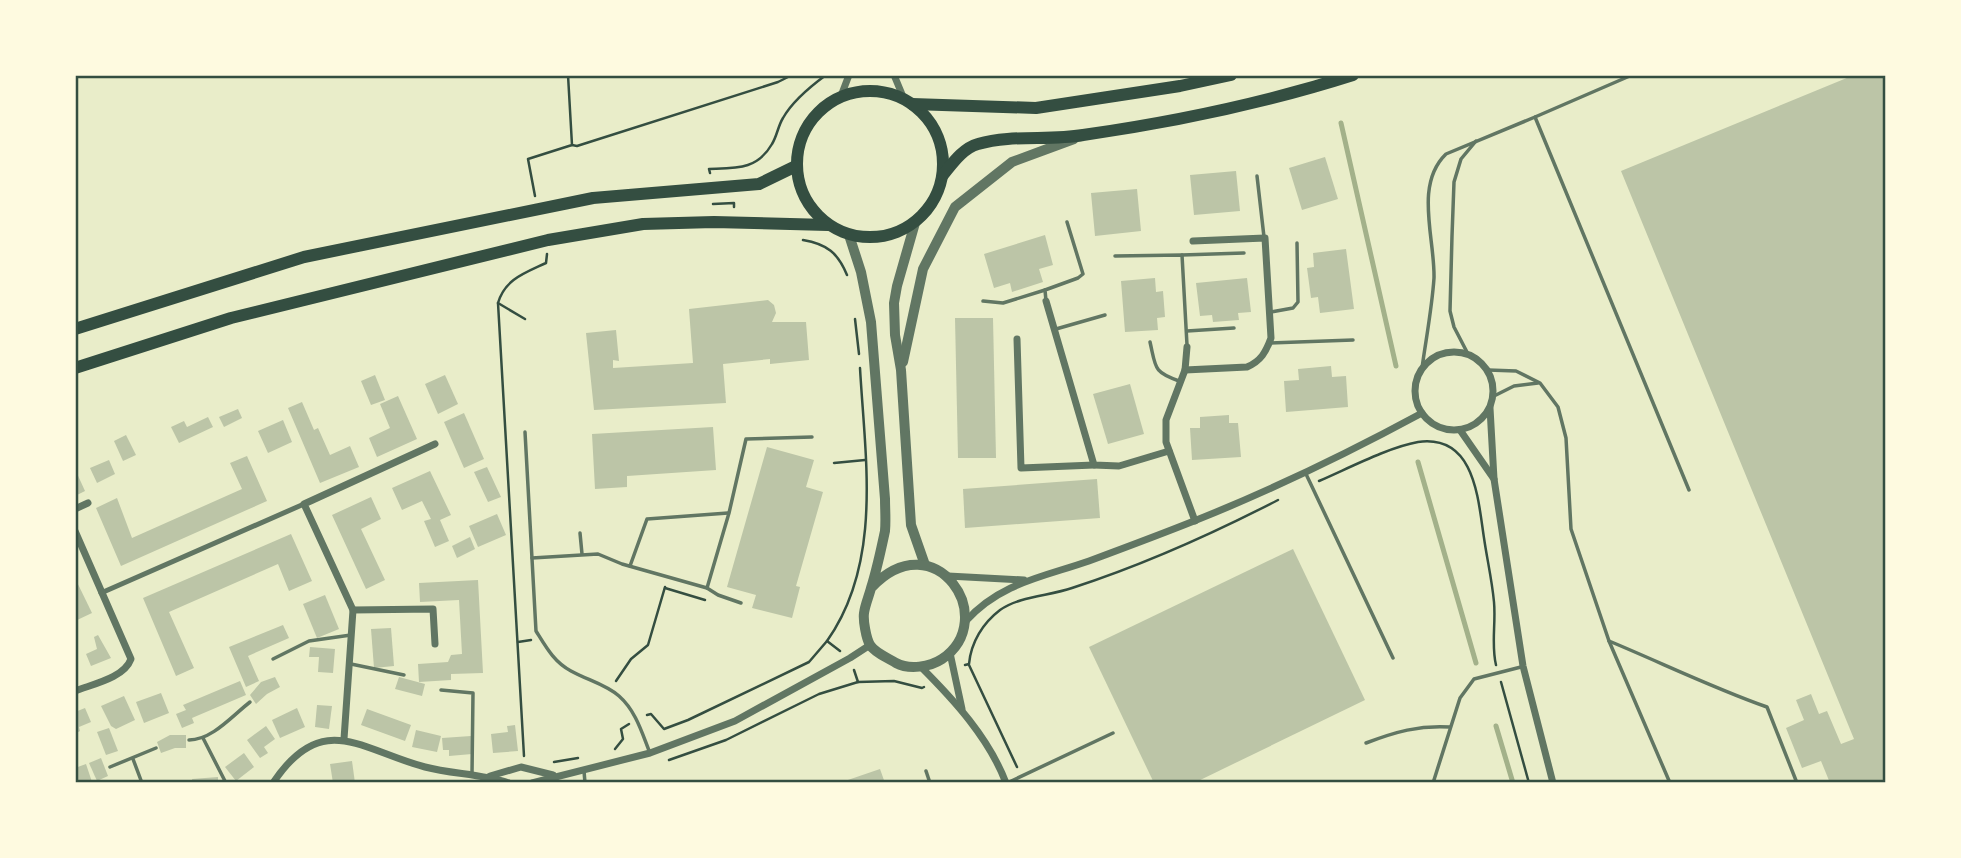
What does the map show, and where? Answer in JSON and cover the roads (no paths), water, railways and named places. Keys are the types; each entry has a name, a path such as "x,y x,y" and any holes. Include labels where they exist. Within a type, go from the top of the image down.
{"highway":[{"path":"908,102 1036,108 1180,86 1231,75"},
{"path":"943,175 959,156 975,144 1008,138 1081,136 1173,120 1296,94 1353,75"},
{"path":"862,91 884,92 908,102 927,118 937,136 943,155 943,175 938,193 915,223 895,234 872,238 849,235 828,225 811,209 800,189 796,166 798,144 808,124 822,107 841,96 862,91"},
{"path":"75,328 304,257 593,198 760,184 796,166"},
{"path":"75,368 231,318 558,239 643,224 734,222 828,225"}],"street":[{"path":"841,96 849,75"},
{"path":"894,75 908,102"},
{"path":"901,370 923,269 955,207 1012,162 1081,136"},
{"path":"915,223 894,303 911,525 925,565"},
{"path":"849,235 862,272 871,322 885,499 885,527 863,615 870,645 880,654 901,665 921,667 939,661 960,641 966,621 977,608 1024,580 1087,561 1195,521 1305,472 1422,414"},
{"path":"1185,370 1247,367 1256,363 1266,352 1272,338 1265,238 1193,241"},
{"path":"1046,301 1094,465"},
{"path":"1017,339 1021,468 1119,466 1170,451"},
{"path":"1188,347 1185,370 1167,420 1166,442 1195,521"},
{"path":"1455,351 1480,360 1488,370 1494,396 1483,419 1472,427 1460,430 1451,431 1434,425 1422,414 1416,403 1416,379 1422,368 1431,359 1455,351"},
{"path":"1490,408 1494,479 1523,666 1553,783"},
{"path":"1460,430 1494,479"},
{"path":"101,593 435,444"},
{"path":"75,509 88,503"},
{"path":"304,504 353,610 344,739"},
{"path":"75,531 131,659 128,668 120,673 75,691"},
{"path":"872,587 885,573 910,564 925,565 948,576 1024,580"},
{"path":"948,576 960,592 966,621"},
{"path":"353,610 433,609 435,644"},
{"path":"532,783 650,753 735,721 870,645"},
{"path":"950,653 962,709"},
{"path":"921,667 962,709 1007,783"},
{"path":"273,783 285,765 299,752 316,744 344,739 404,761 509,783"},
{"path":"489,777 521,767 555,775"}],"lane":[{"path":"1422,368 1434,277 1429,218 1430,177 1437,163 1446,154 1478,139 1632,75"},
{"path":"1535,117 1689,490"},
{"path":"1468,354 1454,327 1451,311 1454,182 1461,159 1478,139"},
{"path":"1257,176 1265,238"},
{"path":"983,301 1003,303 1083,274 1067,222"},
{"path":"1271,312 1293,308 1298,302 1297,243"},
{"path":"1115,256 1244,253"},
{"path":"1182,255 1188,347"},
{"path":"1045,290 1046,301"},
{"path":"1055,330 1105,315"},
{"path":"1186,331 1234,328"},
{"path":"1269,343 1353,341"},
{"path":"1150,342 1156,368 1162,376 1180,382"},
{"path":"1488,370 1516,371 1540,383 1558,407 1566,438 1572,529 1609,641 1670,783"},
{"path":"1494,396 1514,386 1540,383"},
{"path":"525,432 536,631 551,656 571,671 610,689 621,698 637,719 650,753"},
{"path":"708,588 746,439 812,437"},
{"path":"1305,472 1393,658"},
{"path":"631,566 647,519 729,513"},
{"path":"580,533 582,554"},
{"path":"532,558 598,554 708,588 718,595 741,603"},
{"path":"273,659 309,641 353,635"},
{"path":"1609,641 1664,663 1714,688 1767,707 1797,783"},
{"path":"351,664 404,676"},
{"path":"1433,783 1460,698 1474,679 1523,666"},
{"path":"441,690 473,693 472,774"},
{"path":"189,740 204,738 250,702"},
{"path":"1366,743 1402,730 1425,726 1451,727"},
{"path":"1007,783 1113,733"},
{"path":"204,738 226,783"},
{"path":"110,767 156,748"},
{"path":"133,759 142,783"},
{"path":"584,771 584,783"},
{"path":"926,771 930,783"}],"waterway":[{"path":"1341,123 1396,366"},
{"path":"1418,462 1476,663"},
{"path":"1496,726 1513,783"}]}
